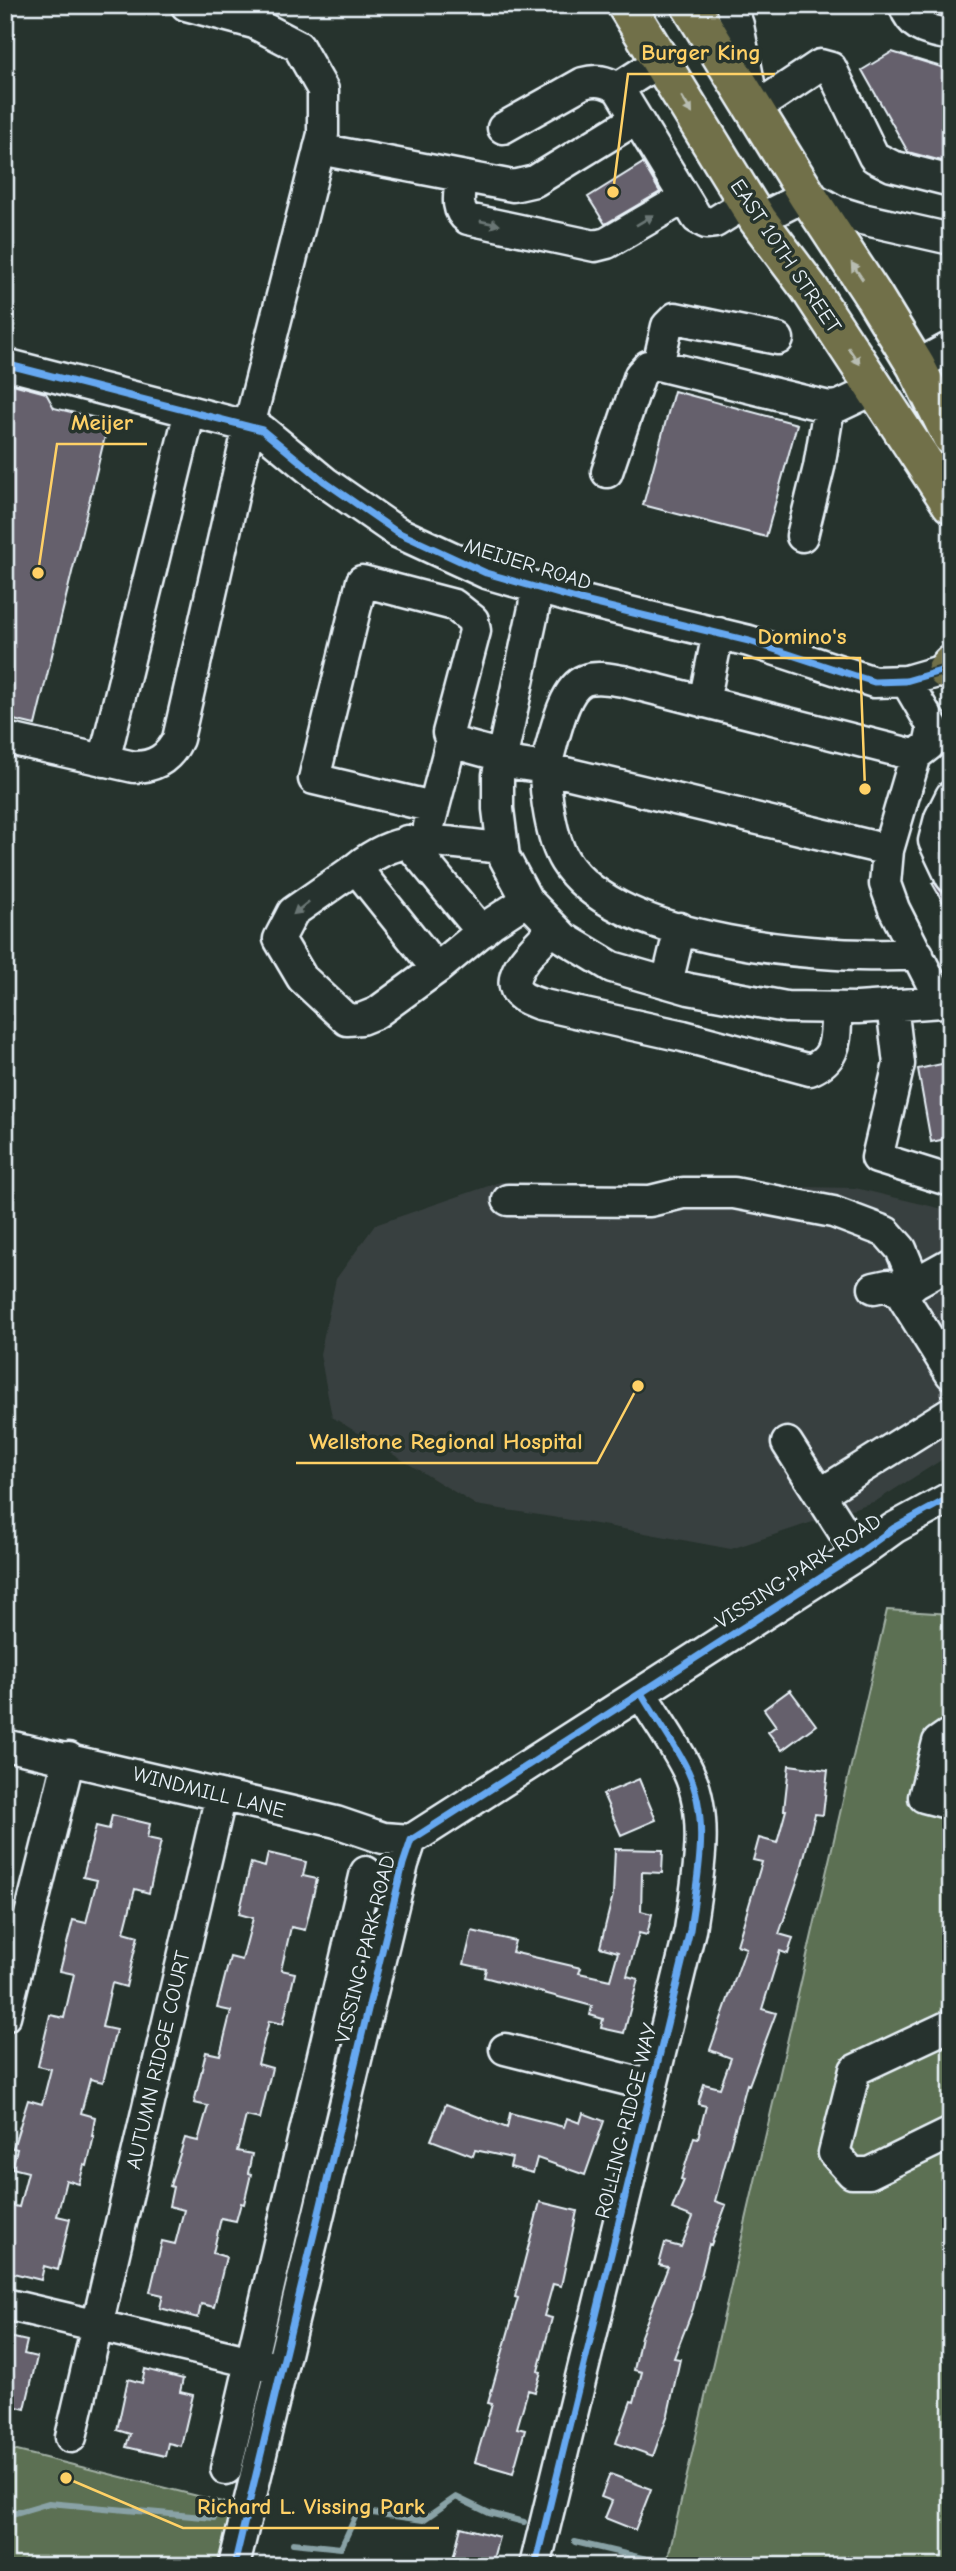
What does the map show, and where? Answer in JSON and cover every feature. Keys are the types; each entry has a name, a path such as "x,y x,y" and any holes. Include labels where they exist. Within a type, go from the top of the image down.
{"main road":[{"name":"EAST 10TH STREET","path":"626,5 752,211 809,288 877,388 951,504"},
{"path":"690,5 916,366 951,436"}],"street":[{"path":"5,738 134,768 154,765 174,748 178,739 249,426 323,134 323,90 298,47 254,23 186,5"},
{"path":"731,5 738,25 754,109 820,65 831,68 874,156 892,166 951,181"},
{"path":"904,5 909,18 923,29 951,35"},
{"path":"618,88 660,61"},
{"path":"503,128 583,83 594,79 605,81 618,88 697,218 706,223 807,195 836,211 862,219 951,239"},
{"path":"319,149 513,186 535,181 636,120"},
{"path":"461,177 458,207 468,219 595,246 607,243 684,198"},
{"path":"658,365 667,326 676,318 778,339"},
{"path":"916,366 951,347"},
{"name":"MEIJER ROAD","path":"5,364 262,430 326,482 397,532 486,573 749,641 874,682 906,681 950,674"},
{"path":"607,472 640,375 648,366 658,365 829,407 839,406 877,388"},
{"path":"802,537 819,467 829,407"},
{"path":"104,761 190,411"},
{"path":"419,841 429,822 451,742 448,733 475,631 473,620 454,606 362,581 314,779 433,807"},
{"path":"536,587 534,608 498,775 498,809 504,857 527,900 554,928 564,938 612,967 667,983 786,1007 892,1005 944,1000"},
{"path":"704,702 718,633"},
{"path":"918,954 874,957 757,948 655,921 607,901 584,883 565,861 556,838 545,788 545,768 559,717 573,689 582,681 598,677 704,702 937,741"},
{"path":"906,681 929,717 937,741"},
{"path":"944,1000 932,984 894,909 885,884 888,850 951,712"},
{"path":"451,742 501,759 888,850"},
{"path":"951,796 933,841 951,877"},
{"path":"503,848 419,841 386,847 293,912 279,939 302,978 347,1020 361,1020 376,1013 527,900"},
{"path":"419,841 482,932"},
{"path":"356,868 430,962 439,967"},
{"path":"554,928 516,969 514,984 521,996 539,1004 683,1036 810,1070 823,1065 832,1056 838,1007"},
{"path":"667,983 680,928"},
{"path":"892,1005 898,1064 877,1158 951,1181"},
{"path":"508,1200 650,1201 683,1193 734,1193 833,1212 886,1232 901,1249 897,1288 951,1374"},
{"path":"897,1288 951,1263"},
{"path":"820,1494 951,1412"},
{"path":"787,1443 858,1554"},
{"name":"VISSING PARK ROAD","path":"234,2566 280,2368 411,1840 858,1554 894,1528 951,1497"},
{"name":"ROLLING RIDGE WAY","path":"535,2566 690,1930 699,1864 701,1823 689,1772 641,1693"},
{"path":"951,1736 948,1735 937,1742 924,1797 951,1804"},
{"name":"WINDMILL LANE","path":"5,1745 336,1822 383,1838 411,1840"},
{"path":"5,2016 69,1758"},
{"name":"AUTUMN RIDGE COURT","path":"71,2437 221,1795"},
{"path":"226,2469 366,1871"},
{"path":"951,2025 855,2070 834,2153 852,2174 869,2173 951,2133"},
{"path":"505,2049 652,2086"},
{"path":"5,2304 280,2368"}],"shaded area":[{"path":"500,1182 855,1188 951,1211 951,1454 876,1501 731,1549 476,1505 332,1417 320,1354 336,1279 375,1225"}],"green space":[{"path":"887,1610 951,1614 951,2566 666,2566"},
{"path":"5,2448 246,2508 233,2566 5,2566"}],"building":[{"path":"892,52 951,70 951,156 942,161 908,152 862,70"},
{"path":"643,163 660,192 605,224 588,197"},
{"path":"5,382 46,393 54,408 100,419 107,428 35,725 5,718"},
{"path":"674,391 797,424 766,537 643,505"},
{"path":"932,883 941,891 951,894 951,916"},
{"path":"951,1062 951,1138 931,1142 918,1069"},
{"path":"790,1690 816,1725 782,1750 768,1732 776,1726 764,1709"},
{"path":"789,1765 828,1770 823,1815 815,1814 800,1873 779,1934 793,1938 788,1954 780,1951 762,2009 776,2013 749,2085 747,2084 715,2201 726,2205 711,2245 709,2244 693,2309 674,2358 680,2359 668,2414 653,2456 616,2443 631,2401 634,2402 642,2372 634,2370 641,2336 668,2267 659,2265 665,2243 681,2247 693,2217 672,2209 684,2180 681,2179 694,2137 698,2138 706,2106 698,2104 704,2084 720,2088 731,2058 710,2050 746,1948 737,1945 762,1862 753,1860 759,1838 777,1843 786,1810"},
{"path":"639,1779 656,1820 621,1835 603,1794"},
{"path":"112,1815 150,1824 147,1838 161,1841 149,1893 135,1889 124,1932 138,1936 126,1987 112,1983 102,2027 116,2030 103,2082 90,2079 81,2113 95,2117 87,2166 84,2165 79,2184 66,2180 57,2216 70,2219 58,2270 44,2266 41,2280 5,2271 5,2204 19,2207 28,2172 12,2168 17,2149 13,2148 28,2100 42,2104 51,2069 38,2066 50,2015 64,2018 74,1974 60,1971 73,1920 86,1923 97,1880 83,1877 96,1826 109,1829"},
{"path":"615,1849 663,1850 662,1873 642,1872 641,1911 652,1914 647,1935 639,1933 627,1976 638,1979 624,2033 601,2028 603,2019 590,2015 592,2006 484,1977 486,1969 464,1964 472,1931 515,1941 512,1952 581,1968 579,1973 610,1980 618,1952 600,1947 613,1895"},
{"path":"268,1853 306,1862 303,1876 317,1879 305,1930 291,1927 281,1970 295,1973 283,2024 269,2021 258,2064 272,2068 260,2119 246,2116 237,2151 252,2154 248,2173 251,2174 244,2204 241,2203 236,2221 221,2218 213,2253 226,2257 214,2307 201,2304 198,2318 160,2308 163,2295 150,2292 162,2241 175,2244 184,2210 169,2206 173,2187 170,2186 185,2138 198,2141 208,2106 194,2103 206,2052 220,2055 231,2011 217,2008 230,1957 242,1960 253,1918 239,1914 251,1863 265,1867"},
{"path":"446,2104 507,2128 510,2113 564,2127 567,2118 580,2123 583,2113 604,2121 585,2175 537,2158 533,2173 510,2167 512,2158 475,2150 473,2156 431,2140"},
{"path":"540,2202 577,2211 561,2286 553,2284 544,2316 552,2318 535,2392 528,2390 517,2428 525,2430 513,2473 475,2462 492,2404 488,2403 518,2298 515,2297"},
{"path":"5,2336 27,2341 24,2354 37,2357 25,2409 5,2404"},
{"path":"145,2369 183,2379 180,2392 193,2395 181,2446 168,2443 165,2456 126,2447 130,2434 117,2430 128,2379 142,2383"},
{"path":"610,2474 651,2489 635,2530 605,2518 612,2501 601,2497"},
{"path":"461,2527 499,2537 491,2566 451,2566"}],"waterway":[{"path":"293,2543 341,2548 358,2511 423,2520 456,2497 489,2513 524,2522"},
{"path":"5,2516 49,2503 214,2518"},
{"path":"575,2542 676,2566"}],"cycle path":[{"path":"5,364 262,430 325,482 397,532 486,573 580,600 749,641 874,682 906,681 951,668"},
{"path":"234,2566 411,1840 858,1554 894,1528 951,1497"},
{"path":"535,2566 690,1930 699,1870 701,1829 695,1790 683,1761 641,1693"}],"place":[{"name":"Burger King","path":"613,192"},
{"name":"Meijer","path":"38,573"},
{"name":"Domino's","path":"865,789"},
{"name":"Wellstone Regional Hospital","path":"638,1386"},
{"name":"Richard L. Vissing Park","path":"66,2478"}]}
